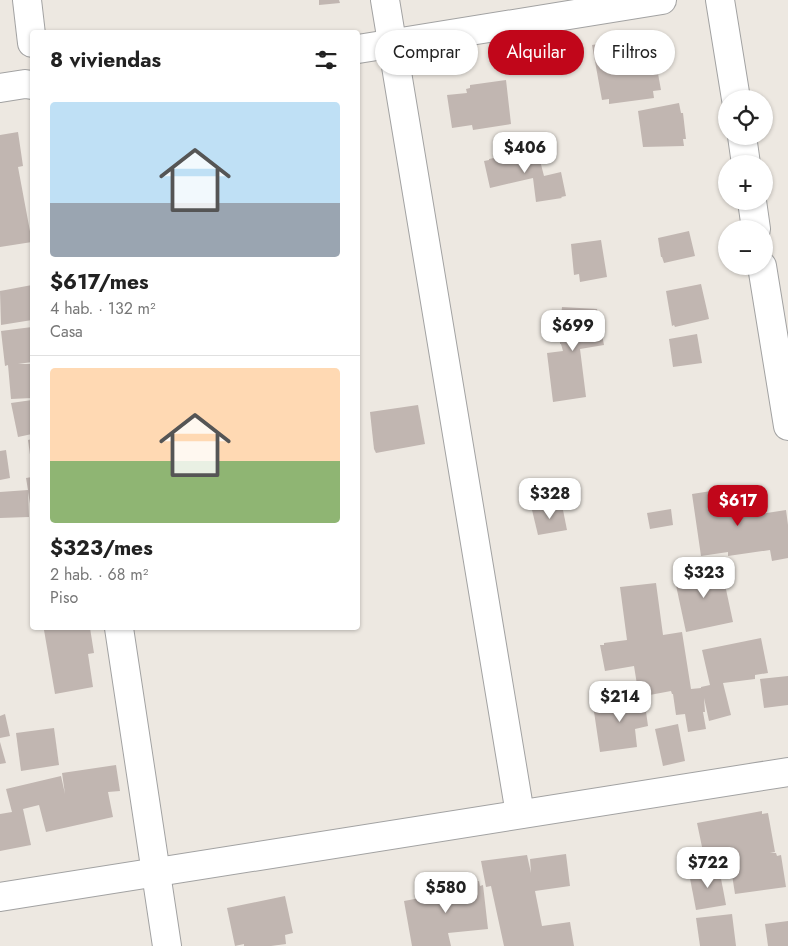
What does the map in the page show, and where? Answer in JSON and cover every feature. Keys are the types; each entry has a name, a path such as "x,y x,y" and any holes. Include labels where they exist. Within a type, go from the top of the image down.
{"street":[{"path":"26,0 30,30"},
{"path":"385,0 389,30"},
{"path":"473,30 662,0"},
{"path":"720,0 735,90"},
{"path":"360,49 375,46"},
{"path":"396,75 520,814"},
{"path":"0,88 30,85"},
{"path":"763,275 788,426"},
{"path":"119,630 167,946"},
{"path":"0,897 788,772"}],"building":[{"path":"319,0 339,0 340,3 319,5"},
{"path":"597,75 658,75 661,90 653,91 654,98 609,104 609,99 602,100"},
{"path":"506,80 511,124 473,130 472,125 452,128 447,95 467,93 466,89 470,88 470,85"},
{"path":"679,103 681,113 683,113 686,139 683,139 684,146 643,147 638,111"},
{"path":"18,132 23,166 18,167 30,231 30,242 0,247 0,135"},
{"path":"537,149 544,176 561,172 566,196 536,202 533,178 490,188 484,161"},
{"path":"689,231 695,256 664,263 661,257 658,238"},
{"path":"601,240 607,277 580,282 579,274 574,275 571,244"},
{"path":"701,284 709,319 675,327 674,325 672,326 666,291"},
{"path":"30,285 30,320 1,325 0,291"},
{"path":"562,307 597,309 604,345 580,349 586,397 553,402 547,353 563,351 560,344 557,317 561,317"},
{"path":"30,327 30,362 18,364 30,364 30,398 11,399 8,365 5,366 1,331"},
{"path":"697,334 702,363 673,367 669,339"},
{"path":"30,400 30,434 18,437 11,403"},
{"path":"418,405 425,444 376,453 370,412"},
{"path":"6,450 10,478 0,480 0,451"},
{"path":"30,477 30,504 28,492 29,517 0,518 0,492 28,490 26,478"},
{"path":"737,487 742,517 786,510 788,558 772,561 770,550 728,556 728,552 701,556 692,494"},
{"path":"562,505 567,530 538,535 532,510"},
{"path":"671,509 673,525 650,529 647,513"},
{"path":"721,566 733,622 686,632 674,576"},
{"path":"656,583 663,635 682,632 691,689 710,685 702,650 761,638 768,673 755,675 755,679 723,683 731,715 709,721 704,698 705,712 703,712 706,729 688,732 685,714 676,715 671,691 639,697 634,666 605,671 600,645 627,640 620,587"},
{"path":"44,630 90,630 94,653 88,654 93,687 55,694"},
{"path":"788,676 788,705 764,708 760,679"},
{"path":"644,697 648,726 635,729 637,747 600,752 593,705"},
{"path":"5,714 10,736 0,738 0,716"},
{"path":"678,724 685,761 663,766 655,729"},
{"path":"54,728 59,765 21,771 16,733"},
{"path":"0,742 6,763 0,764"},
{"path":"116,765 120,791 108,792 113,817 46,832 39,805 23,809 31,845 0,851 0,814 12,812 6,789 61,776 65,794 62,773"},
{"path":"762,811 762,814 768,813 775,852 770,853 776,853 777,856 781,855 786,887 735,894 730,862 706,866 697,823"},
{"path":"566,854 570,886 535,891 542,926 570,922 574,946 504,946 491,886 486,887 481,861 527,855 531,873 530,859"},
{"path":"719,868 726,905 696,910 689,873"},
{"path":"479,881 480,886 483,885 488,929 448,933 451,946 412,946 404,901 441,894 440,888"},
{"path":"285,896 293,933 285,935 286,944 244,946 244,944 235,946 227,908"},
{"path":"732,914 736,946 700,946 696,918"},
{"path":"788,921 788,946 768,946 765,924"}]}
